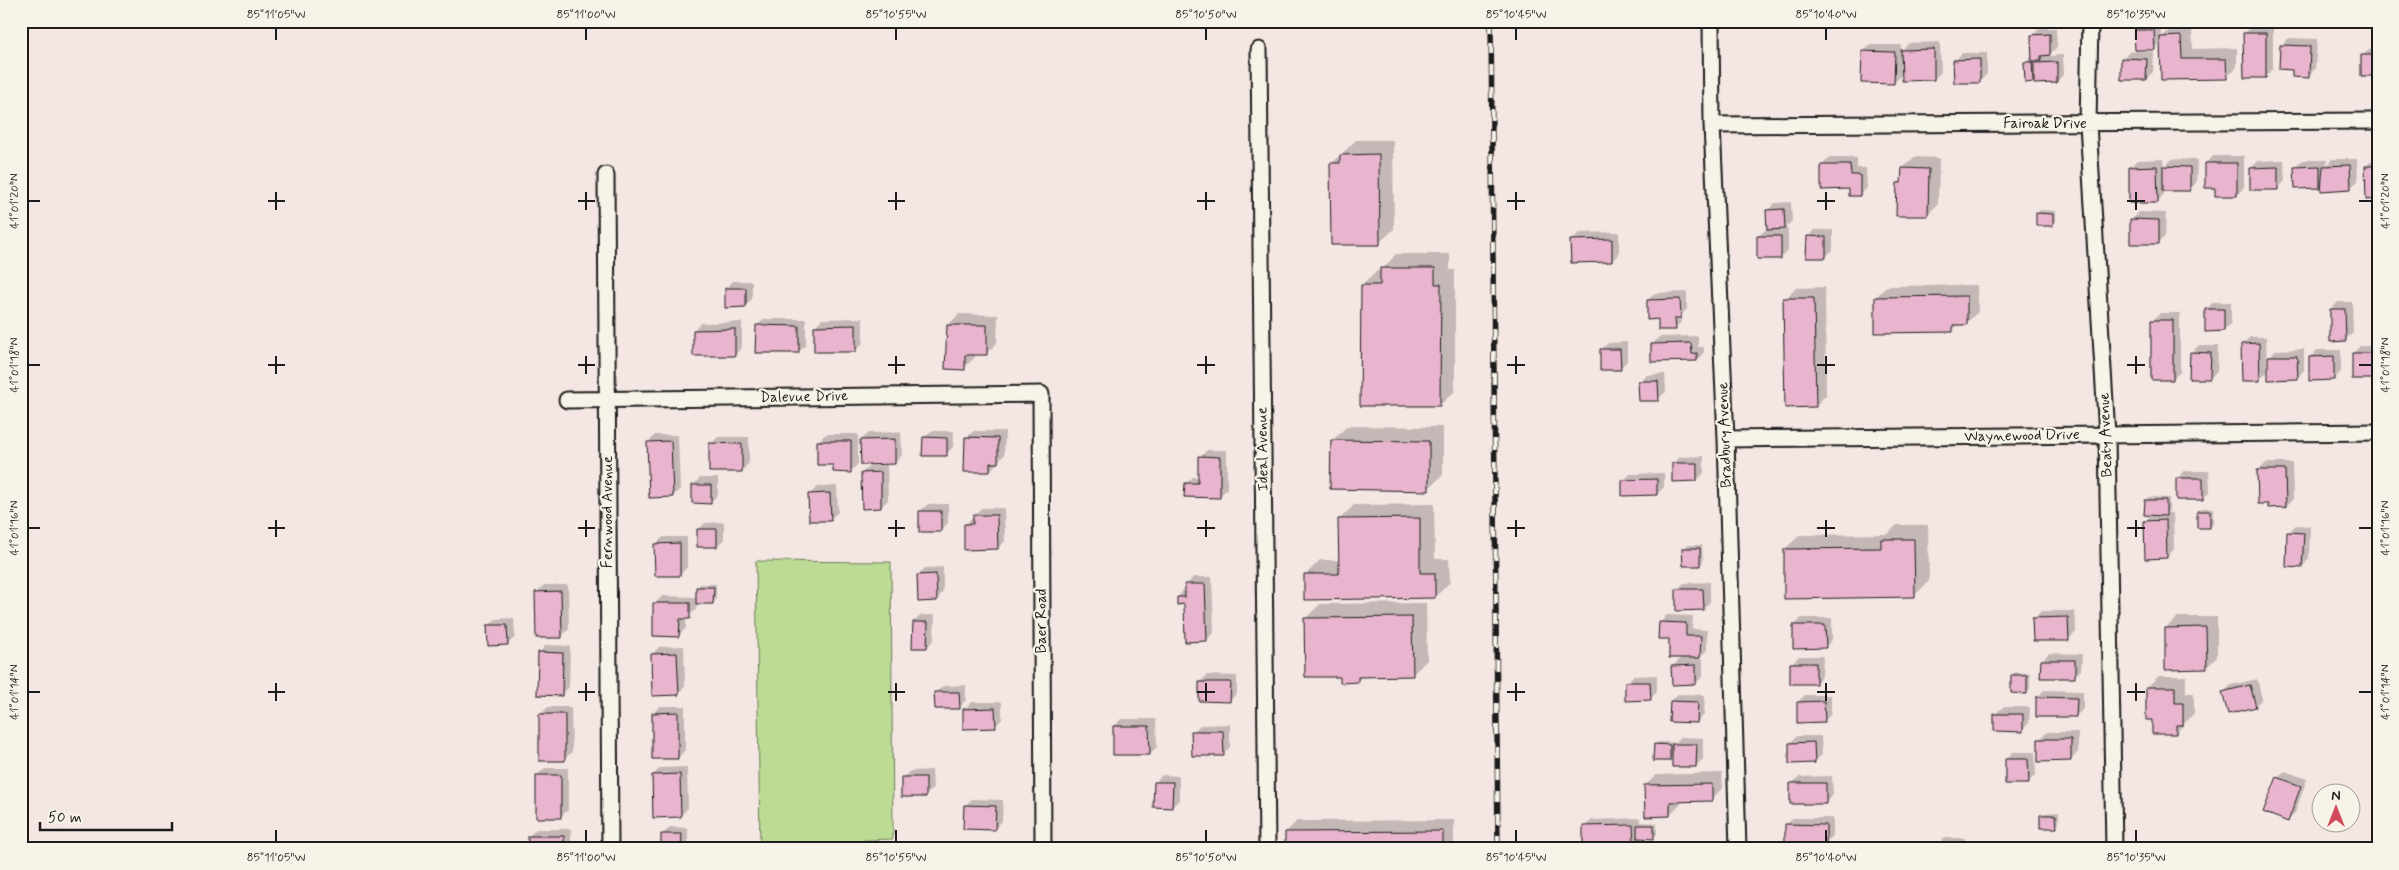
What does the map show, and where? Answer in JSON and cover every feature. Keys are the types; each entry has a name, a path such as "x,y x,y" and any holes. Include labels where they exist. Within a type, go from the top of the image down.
{"street":[{"name":"Bradbury Avenue","path":"1711,21 1712,125 1726,440 1738,849"},
{"name":"Beaty Avenue","path":"2090,21 2088,124 2107,435 2114,849"},
{"name":"Ideal Avenue","path":"1259,50 1267,849"},
{"name":"Fairoak Drive","path":"1712,125 2378,121"},
{"name":"Fernwood Avenue","path":"606,175 610,849"},
{"name":"Dalevue Drive","path":"568,400 1040,394"},
{"name":"Baer Road","path":"1040,394 1043,849"},
{"name":"Waynewood Drive","path":"1726,440 2378,432"}],"green space":[{"path":"756,561 891,562 893,839 864,840 864,849 760,849"}],"building":[{"path":"2120,21 2142,21 2142,25 2120,25"},
{"path":"2134,30 2154,30 2155,50 2135,50"},
{"path":"2243,33 2266,33 2266,78 2244,78"},
{"path":"2050,34 2050,55 2041,56 2041,61 2032,61 2033,82 2025,83 2024,62 2032,62 2031,35"},
{"path":"2181,36 2182,59 2226,59 2227,79 2161,80 2160,37"},
{"path":"2280,45 2310,46 2309,78 2292,77 2292,70 2279,69"},
{"path":"1934,49 1934,80 1902,81 1901,50"},
{"path":"1862,51 1895,52 1894,84 1861,83"},
{"path":"2361,55 2378,55 2378,76 2361,76"},
{"path":"2121,58 2147,59 2146,80 2121,80"},
{"path":"1980,59 1980,83 1954,83 1953,60"},
{"path":"2057,62 2057,83 2034,84 2034,63"},
{"path":"1379,154 1380,245 1331,245 1330,163 1340,163 1340,155"},
{"path":"2205,163 2237,163 2237,196 2215,196 2215,188 2205,188"},
{"path":"1821,165 1850,165 1851,175 1860,175 1860,196 1849,196 1849,189 1821,190"},
{"path":"2350,165 2351,189 2321,191 2323,166"},
{"path":"2157,166 2158,203 2129,203 2129,167"},
{"path":"2163,166 2190,167 2190,191 2163,191"},
{"path":"2320,166 2320,188 2295,189 2294,167"},
{"path":"2365,166 2378,166 2378,199 2366,200"},
{"path":"2278,167 2278,190 2250,190 2250,168"},
{"path":"1902,168 1929,169 1928,216 1896,216 1897,183 1901,183"},
{"path":"1784,209 1785,229 1767,230 1766,210"},
{"path":"2036,213 2053,214 2053,226 2036,226"},
{"path":"2130,219 2159,220 2159,244 2130,244"},
{"path":"1757,236 1781,236 1781,259 1757,259"},
{"path":"1807,236 1826,237 1826,258 1806,258"},
{"path":"1612,239 1612,262 1571,263 1570,240"},
{"path":"1380,268 1435,268 1435,284 1441,284 1440,406 1360,406 1361,285 1380,285"},
{"path":"725,288 746,288 746,307 725,308"},
{"path":"1967,296 1967,325 1953,325 1953,332 1875,333 1875,297"},
{"path":"1783,298 1814,298 1816,407 1785,408"},
{"path":"1680,299 1681,318 1675,318 1676,330 1658,330 1658,319 1647,320 1647,300"},
{"path":"2205,309 2224,309 2224,331 2205,332"},
{"path":"2330,309 2345,309 2346,341 2330,342"},
{"path":"2373,310 2378,310 2378,341 2373,341"},
{"path":"2151,320 2173,320 2173,380 2151,380"},
{"path":"756,325 799,326 799,353 755,353"},
{"path":"856,325 856,352 814,352 814,326"},
{"path":"947,325 987,325 987,355 965,355 965,370 945,369"},
{"path":"735,329 735,356 693,356 693,330"},
{"path":"1691,343 1692,354 1697,353 1697,361 1651,362 1651,344"},
{"path":"2259,343 2260,381 2242,381 2241,344"},
{"path":"1600,349 1620,349 1621,370 1600,370"},
{"path":"2190,352 2211,353 2210,379 2189,379"},
{"path":"2352,353 2375,353 2376,379 2352,379"},
{"path":"2268,356 2297,356 2298,379 2268,380"},
{"path":"2334,356 2334,380 2309,381 2309,357"},
{"path":"1638,381 1658,381 1659,401 1639,401"},
{"path":"923,437 947,438 947,456 922,456"},
{"path":"965,437 998,438 998,463 990,463 990,472 964,472"},
{"path":"895,439 895,464 861,465 860,440"},
{"path":"1331,440 1429,441 1429,491 1330,489"},
{"path":"671,441 673,497 649,498 647,442"},
{"path":"817,441 851,441 851,473 833,472 833,465 817,465"},
{"path":"709,443 742,444 742,472 709,472"},
{"path":"1198,456 1220,457 1220,498 1184,497 1185,483 1198,483"},
{"path":"1672,463 1697,463 1697,481 1672,482"},
{"path":"2257,470 2285,470 2286,507 2268,508 2268,504 2258,504"},
{"path":"881,472 881,508 862,509 861,473"},
{"path":"2176,478 2203,478 2203,500 2176,500"},
{"path":"1657,479 1657,495 1622,496 1622,480"},
{"path":"692,485 711,485 711,504 692,503"},
{"path":"830,493 831,521 809,521 808,494"},
{"path":"2145,500 2166,500 2166,516 2144,515"},
{"path":"919,511 941,511 941,532 919,532"},
{"path":"2197,511 2210,511 2210,528 2197,528"},
{"path":"973,515 997,515 998,549 964,550 964,524 973,524"},
{"path":"1420,518 1420,573 1435,573 1435,598 1304,600 1304,574 1339,574 1338,519"},
{"path":"2166,520 2167,558 2145,559 2144,521"},
{"path":"697,529 717,529 717,547 697,547"},
{"path":"2287,532 2304,533 2302,568 2286,567"},
{"path":"1881,539 1914,539 1915,597 1784,599 1784,549 1881,548"},
{"path":"680,543 680,576 655,576 654,544"},
{"path":"1682,548 1700,548 1700,566 1683,566"},
{"path":"936,574 937,601 918,602 917,575"},
{"path":"1185,584 1205,584 1207,641 1185,642 1184,604 1177,605 1177,597 1185,597"},
{"path":"696,587 714,587 713,604 696,604"},
{"path":"1676,589 1703,589 1704,610 1676,611"},
{"path":"561,591 562,638 536,638 535,592"},
{"path":"653,603 690,603 690,619 680,619 679,637 653,636"},
{"path":"1412,617 1413,676 1358,677 1358,682 1340,683 1340,677 1305,677 1304,618"},
{"path":"2068,617 2069,641 2033,641 2032,618"},
{"path":"913,622 928,622 927,648 912,648"},
{"path":"1659,622 1686,623 1686,636 1701,636 1700,658 1669,658 1669,639 1658,639"},
{"path":"487,625 507,625 508,645 488,646"},
{"path":"1793,625 1825,625 1826,648 1793,649"},
{"path":"2206,627 2207,669 2165,670 2165,628"},
{"path":"538,652 563,653 562,696 537,695"},
{"path":"677,653 679,695 652,696 651,654"},
{"path":"2041,660 2075,660 2075,678 2040,678"},
{"path":"1790,663 1816,663 1816,684 1790,684"},
{"path":"1696,665 1696,684 1672,685 1671,666"},
{"path":"2011,675 2027,675 2027,694 2011,693"},
{"path":"1199,682 1231,682 1230,702 1199,701"},
{"path":"1625,682 1650,682 1651,700 1625,701"},
{"path":"2250,685 2256,707 2228,714 2222,692"},
{"path":"2146,687 2175,687 2175,703 2183,703 2183,725 2176,725 2176,734 2152,734 2152,720 2146,720"},
{"path":"934,692 959,692 960,709 935,709"},
{"path":"2036,697 2077,698 2076,717 2036,717"},
{"path":"1670,701 1698,702 1697,723 1669,722"},
{"path":"1824,701 1825,722 1797,723 1797,702"},
{"path":"995,708 996,728 963,729 963,709"},
{"path":"678,712 678,759 652,759 652,713"},
{"path":"539,714 565,714 565,761 539,761"},
{"path":"1994,714 2023,714 2023,732 1994,731"},
{"path":"1113,726 1149,726 1150,755 1113,755"},
{"path":"1191,731 1223,731 1224,756 1192,756"},
{"path":"2038,739 2071,739 2071,761 2038,762"},
{"path":"1814,742 1815,763 1789,764 1789,743"},
{"path":"1654,744 1670,745 1670,761 1653,761"},
{"path":"1672,744 1697,744 1696,767 1672,767"},
{"path":"2005,759 2028,759 2029,784 2005,784"},
{"path":"680,774 681,817 653,818 652,775"},
{"path":"536,775 561,775 561,818 536,818"},
{"path":"901,777 926,777 926,797 901,797"},
{"path":"2277,777 2301,786 2288,822 2263,812"},
{"path":"1154,782 1173,782 1172,808 1153,807"},
{"path":"1790,783 1826,783 1826,804 1790,804"},
{"path":"1712,784 1712,801 1670,802 1670,816 1645,817 1644,785"},
{"path":"964,805 996,806 995,830 963,829"},
{"path":"2040,815 2056,815 2057,828 2040,828"},
{"path":"1785,824 1826,825 1826,845 1785,844"},
{"path":"1633,825 1634,847 1583,848 1583,826"},
{"path":"1637,825 1654,825 1654,839 1637,838"},
{"path":"1443,831 1443,849 1285,849 1285,832"},
{"path":"661,834 682,834 681,849 657,849 657,845 661,845"},
{"path":"528,836 564,836 564,849 528,849"},
{"path":"1958,844 1958,849 1936,849 1936,845"}],"railway":[{"path":"1491,21 1498,849"}]}
